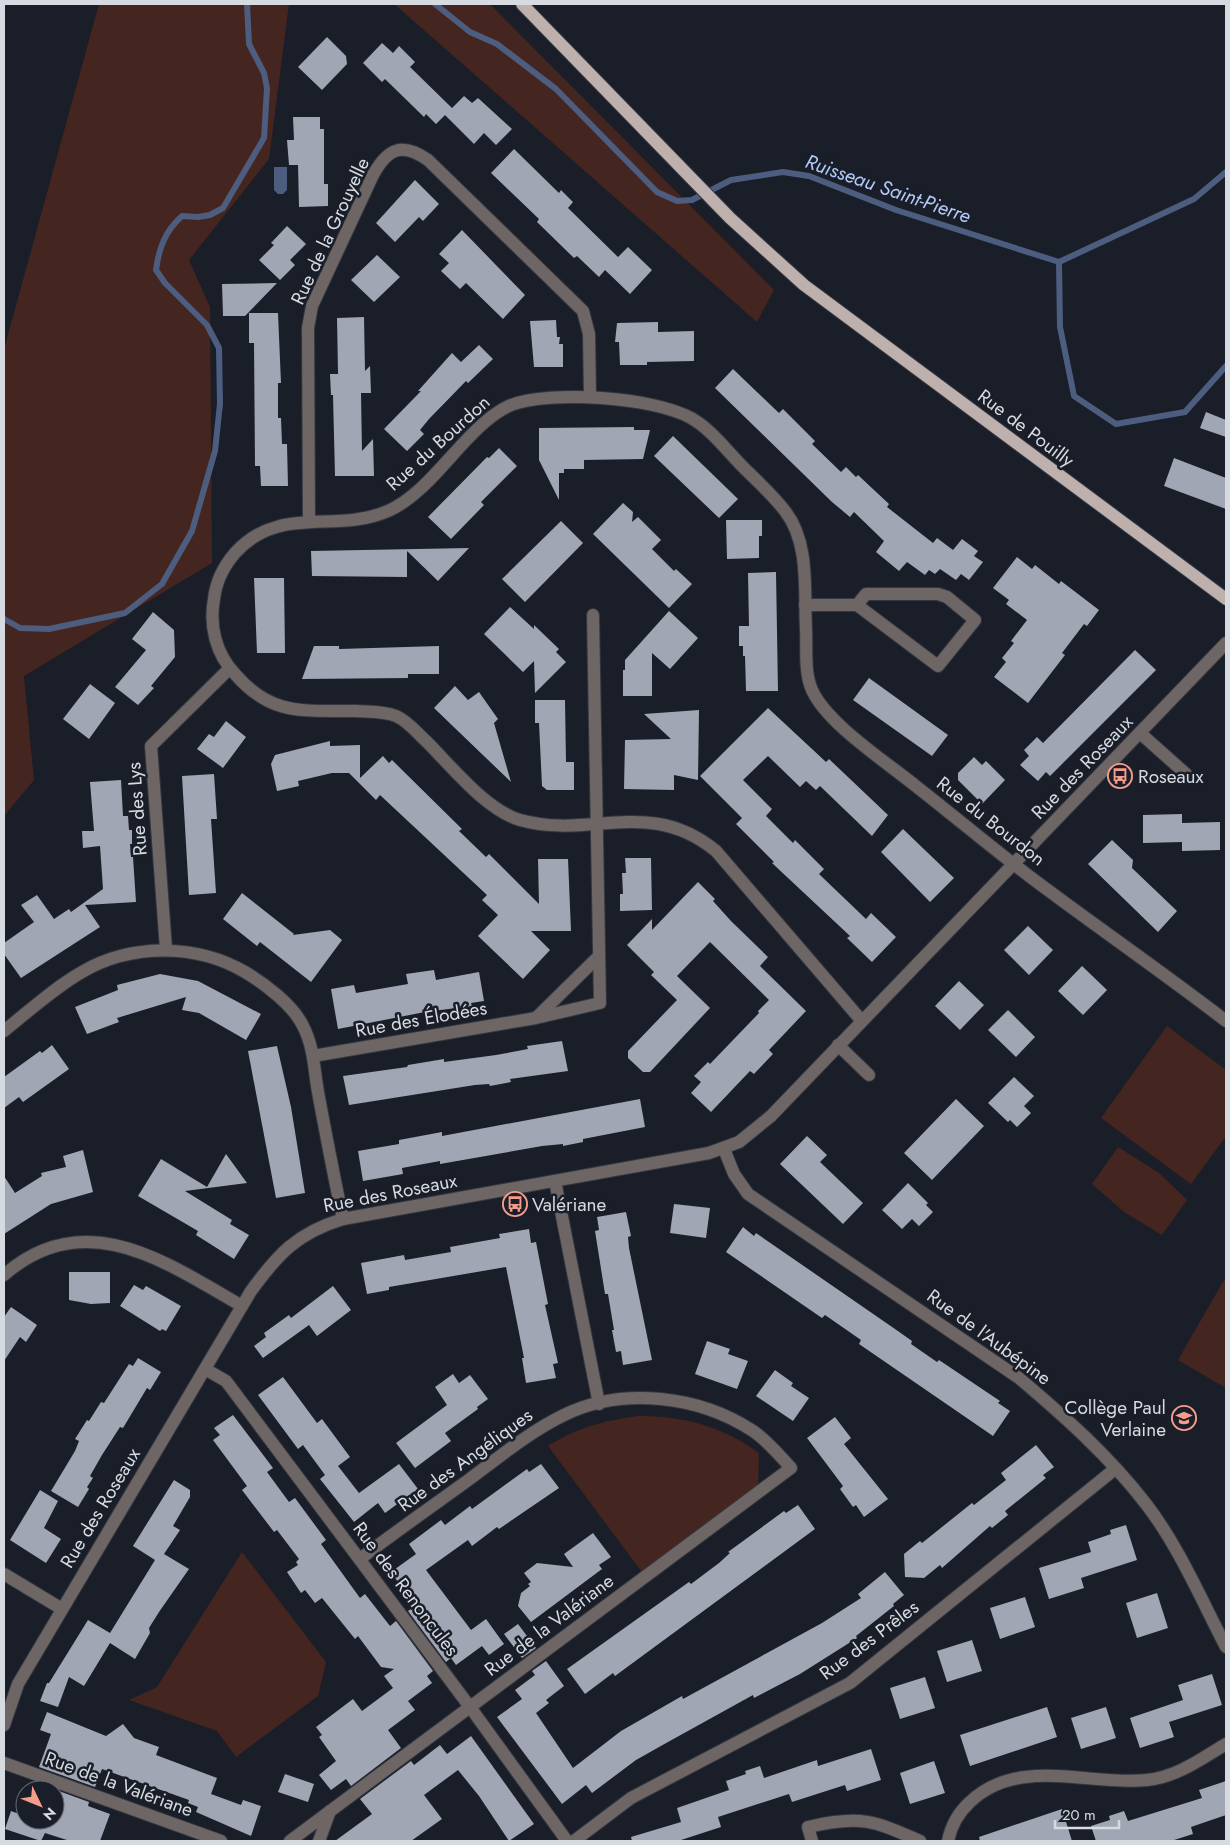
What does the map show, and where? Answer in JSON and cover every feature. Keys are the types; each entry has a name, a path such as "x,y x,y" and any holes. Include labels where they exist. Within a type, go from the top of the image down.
{"main road":[{"name":"Rue de Pouilly","path":"522,4 730,218 804,284 1226,599"}],"street":[{"name":"Rue de la Grouyelle","path":"309,521 308,328 312,306 373,175 387,155 396,151 411,150 428,160 584,311 589,334 590,397"},
{"name":"Rue du Bourdon","path":"862,1020 727,864 707,844 672,826 655,822 539,824 505,815 402,718 382,712 303,710 273,705 252,693 229,669 217,646 213,626 214,596 222,569 251,538 265,530 292,522 365,518 391,510 413,494 486,420 508,406 533,400 590,397 656,404 680,413 700,424 778,502 792,522 803,557 807,668 813,692 819,702 848,732 1014,865 1226,1021"},
{"path":"805,605 857,604 938,666 975,620 947,597 938,594 866,594 857,604"},
{"path":"593,615 597,823"},
{"name":"Rue des Roseaux","path":"4,1725 18,1684 62,1609 242,1306 267,1268 284,1249 321,1226 343,1219 724,1149 739,1142 771,1116 1226,643"},
{"name":"Rue des Lys","path":"166,949 151,746 229,669"},
{"path":"1140,733 1186,774"},
{"name":"Rue des Élodées","path":"313,1056 536,1018 600,1004 597,823"},
{"path":"4,1031 84,971 112,959 166,949 216,959 262,982 280,998 303,1025 313,1056 317,1090 343,1219"},
{"path":"536,1018 599,956"},
{"path":"838,1045 869,1075"},
{"name":"Rue de l'Aubépine","path":"724,1149 734,1174 748,1194 1020,1378 1059,1412 1147,1504 1172,1546 1226,1647"},
{"path":"555,1181 599,1404"},
{"path":"4,1275 29,1256 53,1248 82,1241 111,1244 146,1253 168,1263 242,1306"},
{"name":"Rue des Renoncules","path":"205,1368 226,1381 470,1707 567,1841"},
{"name":"Rue des Angéliques","path":"360,1559 533,1433 566,1414 599,1404 645,1398 676,1401 707,1408 753,1432 769,1444 791,1468"},
{"name":"Rue de la Valériane","path":"290,1841 791,1468"},
{"name":"Rue des Prêles","path":"574,1841 631,1798 850,1683 1115,1469"},
{"path":"4,1574 62,1609"},
{"path":"948,1841 956,1820 965,1807 985,1789 1008,1780 1037,1776 1147,1780 1175,1774 1226,1744"},
{"name":"Rue de la Valériane","path":"4,1763 221,1841"},
{"path":"319,1841 330,1811"},
{"path":"812,1841 808,1827 840,1820 854,1820 887,1826 920,1841"}],"shaded area":[{"path":"99,4 289,4 269,159 189,260 210,307 212,563 24,676 34,780 4,816 4,349"},
{"path":"394,4 490,4 774,290 757,322"},
{"path":"1167,1026 1226,1070 1226,1136 1191,1184 1101,1118"},
{"path":"1118,1147 1159,1173 1187,1200 1162,1235 1124,1212 1092,1184"},
{"path":"1224,1280 1226,1281 1226,1388 1178,1360"},
{"path":"638,1416 671,1418 702,1424 731,1436 759,1453 758,1486 642,1572 548,1446 580,1429 613,1420"},
{"path":"242,1552 326,1662 318,1696 236,1757 217,1731 129,1700 157,1687"}],"water":[{"path":"274,167 287,167 287,190 283,194 278,194 274,190"}],"building":[{"path":"327,37 346,56 347,64 322,90 298,67"},
{"path":"382,43 393,53 399,46 415,62 410,67 452,108 464,96 472,103 478,98 512,129 496,145 484,133 474,144 445,115 436,124 426,114 424,117 385,79 382,82 363,63"},
{"path":"293,117 320,117 320,129 324,129 324,184 328,184 328,206 299,207 298,165 289,165 287,140 294,140"},
{"path":"514,149 559,193 561,190 573,202 568,208 618,257 628,247 652,270 630,294 605,270 599,277 577,256 574,258 537,222 539,219 491,173"},
{"path":"415,180 439,204 423,221 419,217 395,242 376,223"},
{"path":"287,226 306,244 290,260 295,265 280,280 259,260 274,245 271,243"},
{"path":"462,230 525,295 503,319 466,283 460,289 441,271 449,263 439,254"},
{"path":"377,255 400,277 374,302 351,280"},
{"path":"277,283 245,316 223,316 222,284"},
{"path":"249,313 278,313 281,383 278,383 278,418 281,418 282,444 287,444 288,486 261,486 260,466 255,466 254,343 249,343"},
{"path":"364,317 365,371 370,366 371,393 361,393 362,451 373,439 374,476 335,476 333,395 331,395 330,374 338,374 337,318"},
{"path":"556,320 557,337 560,337 559,344 563,344 563,367 534,367 530,321"},
{"path":"658,322 658,332 694,331 694,361 647,362 647,365 620,365 619,342 615,342 617,323"},
{"path":"479,345 493,359 468,383 466,381 429,419 420,430 424,434 407,451 384,429 421,391 418,391 452,353 461,362"},
{"path":"733,369 779,413 783,409 815,441 812,444 841,472 846,467 856,477 858,475 889,504 887,507 933,543 937,538 953,550 962,539 978,551 974,556 983,562 969,580 961,574 956,580 940,569 935,574 929,570 925,575 907,562 899,571 876,552 884,541 854,512 850,517 832,502 715,388"},
{"path":"1206,412 1226,420 1226,437 1200,428"},
{"path":"634,427 634,430 650,430 643,459 584,460 584,469 564,469 564,473 559,473 559,500 539,460 539,428"},
{"path":"673,436 738,499 719,518 654,456"},
{"path":"499,448 517,466 481,502 484,505 451,539 428,517 487,457 489,458"},
{"path":"1174,458 1226,478 1226,509 1164,486"},
{"path":"623,503 633,512 632,522 638,517 661,540 652,549 674,571 676,569 692,584 669,608 593,534"},
{"path":"726,520 762,520 762,536 759,536 759,558 727,559"},
{"path":"561,521 583,543 525,602 502,579"},
{"path":"469,548 438,581 407,551 407,577 312,576 311,551"},
{"path":"1017,557 1032,569 1035,565 1059,584 1061,581 1099,610 1087,626 1084,624 1062,653 1065,655 1028,703 994,677 1006,662 1002,658 1014,643 1011,641 1027,620 1006,604 1009,600 993,588"},
{"path":"776,572 778,691 746,691 745,656 743,656 743,646 739,646 739,626 749,626 748,573"},
{"path":"254,578 284,578 285,653 257,653"},
{"path":"510,607 534,629 534,625 559,649 556,652 566,662 535,693 534,661 523,672 484,634"},
{"path":"669,611 698,638 670,669 652,653 652,696 623,696 625,660"},
{"path":"153,612 174,630 175,657 151,686 154,688 138,705 115,687 146,650 132,639"},
{"path":"314,646 339,646 339,649 439,646 439,674 408,674 408,678 302,679"},
{"path":"1135,650 1156,670 1050,776 1046,772 1038,781 1020,765 1029,756 1024,750 1037,737 1043,743"},
{"path":"869,678 948,735 932,756 853,700"},
{"path":"90,684 115,703 89,739 63,719"},
{"path":"455,686 468,700 479,692 498,719 494,723 511,782 434,708"},
{"path":"535,700 565,700 566,762 574,762 574,790 547,790 542,786 539,723 535,723"},
{"path":"768,708 826,762 829,759 888,815 872,836 820,786 816,790 806,781 800,787 768,756 743,780 772,809 766,816 793,843 795,840 824,869 819,874 866,919 871,913 896,937 872,962 847,938 850,936 772,863 774,862 736,824 742,818 700,776"},
{"path":"699,710 698,780 674,775 674,790 624,789 625,740 671,739 644,714"},
{"path":"226,721 246,737 223,768 197,749 209,734 214,737"},
{"path":"330,741 330,746 360,745 360,778 383,756 389,763 392,760 462,829 459,831 486,857 489,854 539,904 538,859 568,859 571,931 531,931 550,950 523,979 478,936 498,915 482,900 487,895 380,795 376,800 349,773 332,773 298,781 299,786 277,791 271,764 275,755"},
{"path":"974,757 982,765 986,761 1005,780 982,804 958,780 958,773"},
{"path":"214,774 217,819 211,819 216,893 189,895 182,776"},
{"path":"121,780 123,816 128,816 129,830 132,830 132,844 130,844 131,857 133,857 136,902 85,905 100,927 21,978 4,954 4,943 34,922 21,905 37,895 54,919 69,909 71,912 103,889 100,846 83,848 82,831 94,831 90,782"},
{"path":"1182,814 1182,823 1220,822 1220,850 1182,851 1182,842 1143,843 1143,815"},
{"path":"903,829 954,878 930,902 881,852"},
{"path":"1112,840 1133,860 1132,868 1177,911 1158,932 1088,864"},
{"path":"625,858 651,858 652,910 620,911 620,894 623,894 622,873 626,873"},
{"path":"698,882 715,899 713,901 731,921 768,957 760,966 806,1011 769,1050 773,1054 754,1074 750,1071 711,1112 691,1093 701,1082 694,1076 708,1062 710,1064 769,1000 710,942 677,976 710,1008 650,1072 643,1072 628,1058 628,1051 677,1000 651,975 654,972 627,945 652,919 652,930"},
{"path":"242,893 293,935 330,930 342,940 311,982 260,942 257,946 223,919"},
{"path":"1028,926 1053,950 1029,975 1004,950"},
{"path":"1082,966 1107,990 1083,1015 1058,991"},
{"path":"434,970 436,980 479,972 484,1001 471,1003 472,1006 425,1012 338,1029 331,989 354,985 356,993 408,984 406,974"},
{"path":"160,974 198,981 261,1014 246,1040 199,1013 182,1010 186,997 117,1018 119,1022 87,1034 75,1007 118,990 117,985"},
{"path":"959,981 984,1005 960,1030 935,1006"},
{"path":"1008,1010 1035,1037 1016,1057 988,1030"},
{"path":"562,1041 568,1071 510,1079 511,1082 490,1086 489,1084 475,1085 349,1105 343,1076 407,1067 408,1065 444,1059 444,1062 496,1055 528,1049 527,1046"},
{"path":"52,1045 69,1069 23,1102 19,1097 4,1108 4,1077 40,1051 42,1053"},
{"path":"277,1046 291,1107 305,1193 276,1198 248,1051"},
{"path":"1014,1077 1034,1096 1024,1106 1031,1113 1017,1127 1010,1120 1008,1122 988,1103"},
{"path":"640,1099 645,1127 583,1139 583,1142 563,1146 563,1144 542,1146 440,1164 440,1161 402,1168 403,1174 363,1181 358,1151 399,1144 399,1140 442,1132 442,1136"},
{"path":"956,1099 984,1126 932,1180 904,1153"},
{"path":"807,1136 827,1155 820,1162 863,1203 843,1224 780,1164"},
{"path":"83,1150 93,1192 51,1204 4,1234 4,1176 15,1193 42,1176 41,1173 66,1167 63,1156"},
{"path":"226,1154 247,1183 185,1191 232,1220 230,1224 249,1235 234,1259 196,1235 198,1231 138,1196 161,1159 207,1187"},
{"path":"908,1183 928,1203 926,1205 933,1212 919,1226 912,1219 902,1229 882,1210"},
{"path":"674,1204 710,1208 706,1238 670,1233"},
{"path":"626,1212 631,1236 628,1237 629,1248 652,1360 623,1365 621,1351 616,1352 608,1294 605,1294 595,1231 599,1230 597,1217"},
{"path":"743,1227 754,1236 756,1233 895,1329 912,1341 911,1344 937,1362 939,1360 1000,1401 998,1403 1010,1411 993,1436 859,1344 861,1340 825,1315 822,1318 726,1252"},
{"path":"529,1229 531,1243 536,1242 548,1304 545,1305 558,1363 553,1364 556,1378 526,1383 522,1358 524,1358 506,1267 389,1287 389,1290 367,1294 361,1263 404,1255 405,1260 451,1252 450,1247 500,1238 499,1234"},
{"path":"69,1272 110,1272 110,1303 91,1304 69,1300"},
{"path":"134,1285 143,1290 146,1286 181,1306 166,1331 162,1329 160,1331 120,1306"},
{"path":"333,1286 351,1310 317,1336 309,1325 263,1358 254,1346 266,1337 264,1333 289,1315 291,1318"},
{"path":"11,1307 37,1325 26,1342 20,1337 4,1361 4,1317"},
{"path":"707,1341 730,1349 728,1354 748,1361 737,1389 695,1374"},
{"path":"138,1358 161,1372 150,1390 147,1388 123,1428 120,1427 102,1455 90,1476 93,1478 87,1487 89,1489 78,1507 51,1491 75,1451 79,1441 75,1439 87,1420 89,1421 101,1402 104,1403 129,1364 133,1366"},
{"path":"775,1370 793,1383 791,1386 809,1398 793,1421 756,1396"},
{"path":"453,1374 459,1383 470,1375 488,1399 477,1407 478,1409 445,1433 451,1441 415,1468 396,1443 447,1405 435,1387"},
{"path":"283,1377 317,1423 322,1419 350,1457 338,1466 359,1493 399,1464 418,1489 385,1513 378,1503 354,1522 320,1479 325,1475 303,1445 298,1449 258,1395"},
{"path":"233,1415 273,1468 267,1472 289,1502 295,1498 326,1540 321,1544 360,1598 365,1594 390,1626 396,1621 433,1671 427,1676 432,1683 408,1701 415,1710 388,1730 401,1748 351,1786 346,1779 331,1790 319,1775 336,1761 319,1737 322,1735 316,1727 353,1699 362,1711 393,1688 384,1676 394,1669 381,1667 358,1636 355,1639 322,1598 315,1603 305,1590 301,1593 287,1572 298,1565 296,1562 299,1559 277,1530 274,1532 242,1490 247,1486 213,1440 220,1435 214,1428"},
{"path":"835,1417 851,1438 844,1444 888,1499 864,1517 856,1505 853,1507 840,1489 843,1486 807,1438"},
{"path":"1036,1445 1054,1467 1043,1475 1046,1478 1005,1511 1008,1515 992,1528 990,1526 942,1568 940,1565 924,1578 905,1577 904,1554 920,1541 922,1543 972,1503 974,1505 1006,1480 1001,1473"},
{"path":"541,1464 559,1488 499,1529 497,1527 472,1546 468,1540 426,1570 471,1630 486,1619 504,1644 489,1655 482,1646 456,1665 451,1658 446,1662 408,1611 415,1606 391,1572 416,1554 409,1544 441,1520 445,1525 470,1506 472,1509 527,1469 529,1472"},
{"path":"174,1480 190,1490 190,1497 173,1526 180,1530 164,1554 189,1569 149,1628 150,1633 135,1659 110,1643 84,1686 69,1677 58,1707 40,1701 47,1683 49,1683 88,1620 110,1633 155,1560 133,1546"},
{"path":"40,1490 58,1501 44,1528 61,1539 46,1563 10,1540"},
{"path":"798,1505 815,1529 615,1676 613,1673 585,1694 567,1669 689,1582 691,1584 719,1563 730,1553 728,1552 784,1511 786,1513"},
{"path":"1126,1525 1137,1560 1081,1578 1084,1588 1049,1599 1039,1568 1091,1552 1088,1542 1111,1534 1110,1530"},
{"path":"593,1533 611,1557 599,1565 602,1569 531,1622 518,1606 521,1593 530,1586 528,1584 531,1582 524,1573 537,1563 573,1567 564,1554"},
{"path":"885,1572 904,1595 893,1604 894,1606 856,1636 857,1638 800,1674 754,1698 753,1695 636,1760 592,1793 586,1785 562,1804 497,1717 522,1699 515,1690 535,1675 532,1671 546,1661 564,1686 546,1700 549,1703 536,1713 573,1768 621,1731 682,1696 683,1699 822,1623 861,1598 858,1594"},
{"path":"1157,1593 1168,1628 1137,1638 1126,1603"},
{"path":"1025,1597 1035,1627 1000,1639 990,1608"},
{"path":"518,1624 536,1648 522,1658 504,1634"},
{"path":"972,1640 982,1671 947,1682 937,1651"},
{"path":"1212,1674 1222,1705 1169,1722 1174,1737 1140,1748 1130,1718 1183,1700 1178,1685"},
{"path":"925,1677 935,1708 900,1719 890,1688"},
{"path":"1047,1707 1057,1737 970,1766 960,1735"},
{"path":"1106,1707 1116,1738 1081,1749 1071,1718"},
{"path":"47,1712 106,1736 123,1724 134,1738 159,1747 156,1755 217,1778 211,1794 241,1805 243,1800 261,1806 251,1836 196,1812 198,1807 188,1803 189,1800 102,1769 95,1787 39,1767 51,1734 40,1730"},
{"path":"471,1736 534,1824 509,1841 479,1796 458,1770 424,1795 442,1819 411,1841 335,1841 372,1814 360,1799 411,1761 414,1765 440,1745 447,1754"},
{"path":"871,1749 881,1780 847,1791 845,1785 792,1802 789,1794 718,1817 721,1827 678,1841 632,1841 631,1837 681,1822 677,1808 729,1790 726,1781 746,1774 745,1771 760,1766 764,1778 817,1760 818,1766"},
{"path":"934,1761 945,1793 910,1804 900,1773"},
{"path":"285,1774 314,1784 308,1802 278,1792"},
{"path":"1226,1781 1226,1815 1191,1827 1193,1834 1171,1841 1096,1841 1091,1826 1110,1820 1109,1816 1124,1811 1128,1821 1202,1798 1199,1790"},
{"path":"65,1793 89,1802 88,1806 110,1814 100,1841 70,1841 45,1833 41,1841 5,1829 11,1811 15,1812 15,1830 65,1830"},
{"path":"1062,1809 1072,1841 980,1841 979,1837"}],"waterway":[{"name":"Ruisseau Saint-Pierre","path":"4,619 20,628 49,629 125,613 162,584 192,531 215,451 220,404 219,348 207,325 165,283 156,270 161,247 171,228 182,216 198,217 210,215 223,208 264,138 267,88 264,73 249,44 247,4"},
{"name":"Ruisseau Saint-Pierre","path":"435,4 470,32 497,44 556,89 657,192 677,201 692,200 731,180 783,172 809,176 896,210 1059,262 1060,327 1074,396 1116,424 1185,412 1226,366"},
{"path":"1059,262 1194,199 1226,172"}],"place":[{"name":"Roseaux","path":"1120,776"},
{"name":"Valériane","path":"515,1204"},
{"name":"Collège Paul Verlaine","path":"1184,1418"}]}
